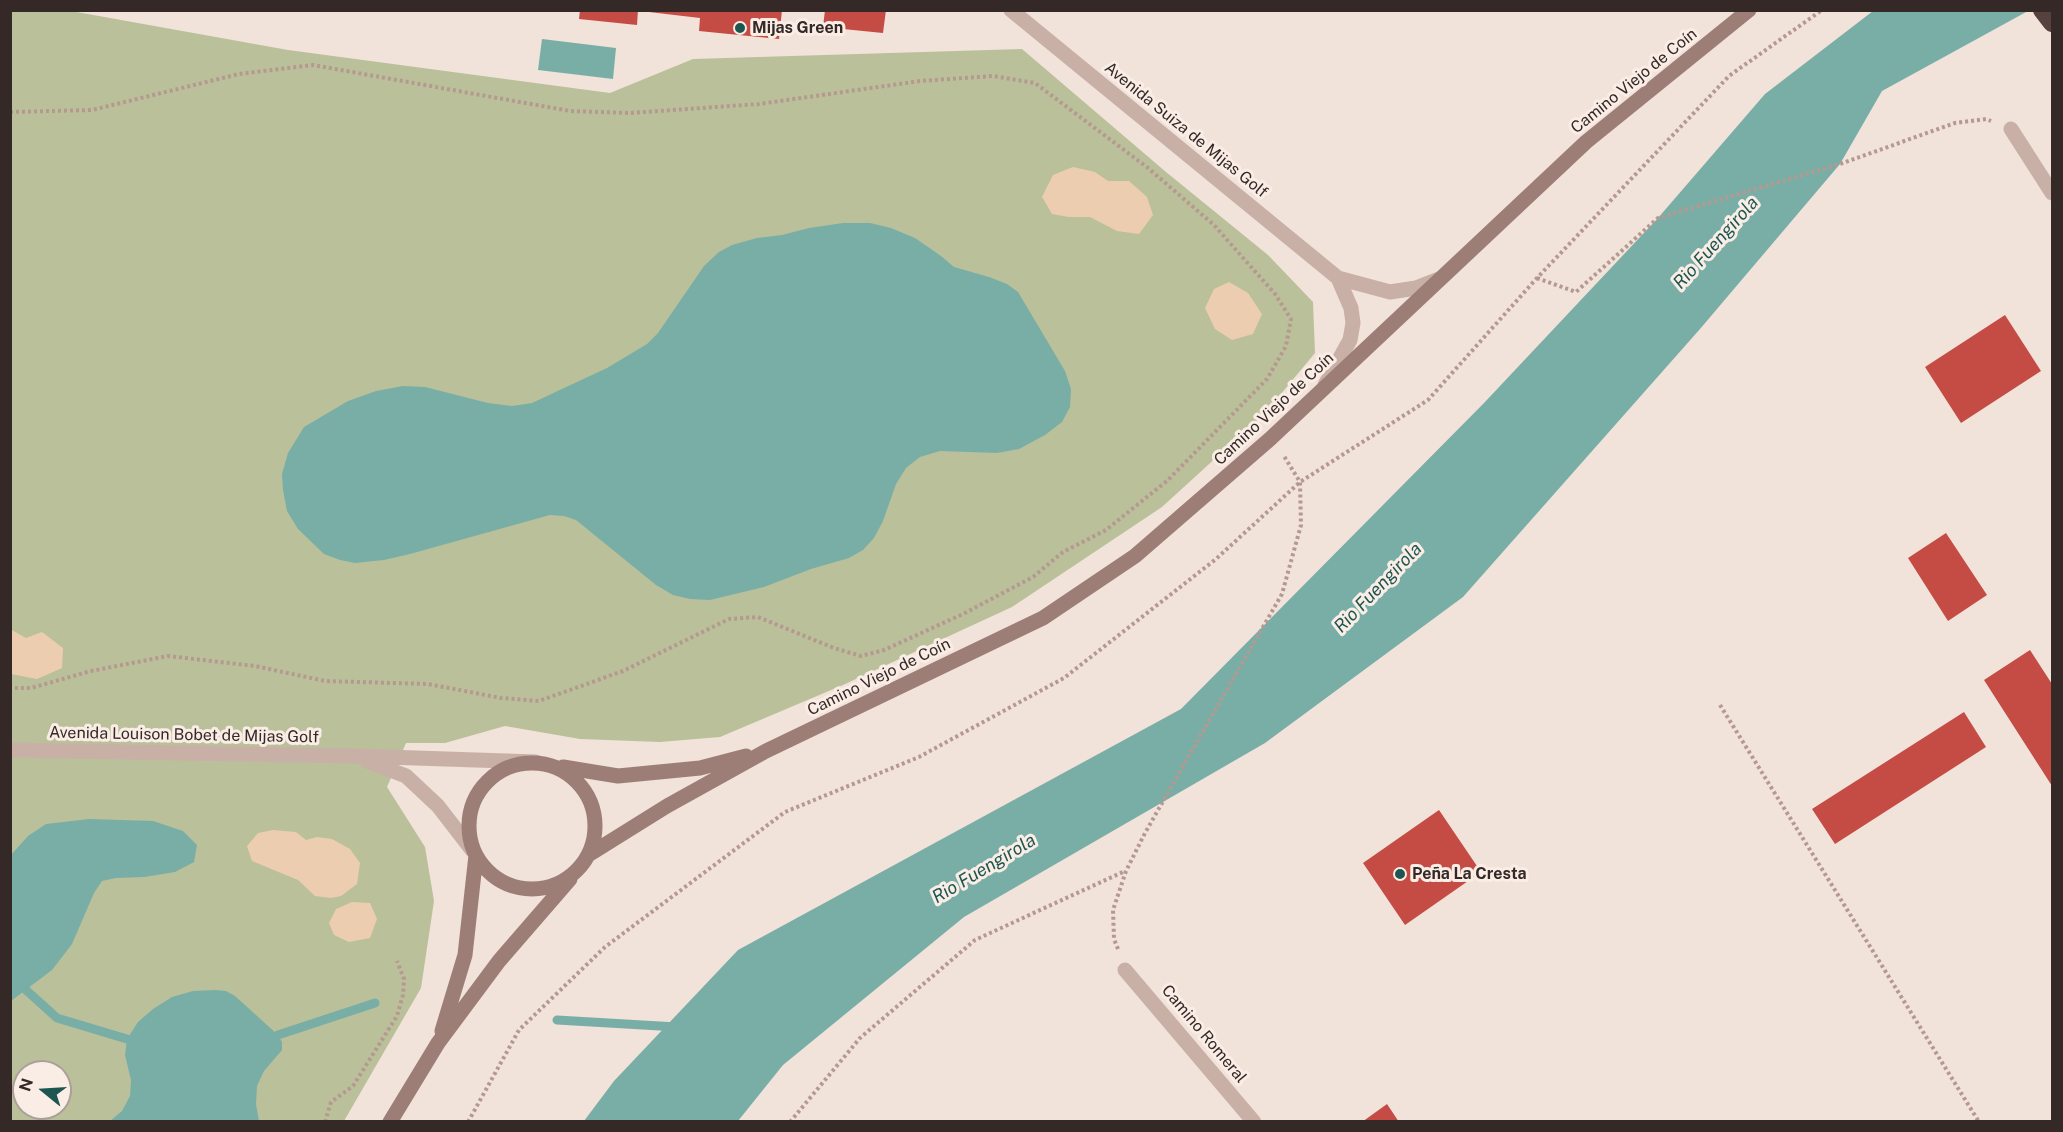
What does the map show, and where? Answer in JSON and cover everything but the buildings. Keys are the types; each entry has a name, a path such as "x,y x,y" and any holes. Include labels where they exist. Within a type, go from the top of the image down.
{"highway":[{"path":"2042,10 2052,23"}],"street":[{"name":"Avenida Suiza de Mijas Golf","path":"1011,10 1338,278 1390,292 1416,288 1442,277"},
{"name":"Camino Viejo de Coín","path":"590,854 667,806 766,751 1043,618 1135,556 1270,439 1586,142 1749,10"},
{"path":"2012,129 2052,193"},
{"name":"Avenida Suiza de Mijas Golf","path":"1322,390 1350,340 1353,323 1350,308 1338,278"},
{"name":"Avenida Louison Bobet de Mijas Golf","path":"10,750 356,756 536,762"},
{"name":"Camino Viejo de Coín","path":"556,766 618,776 700,768 766,751"},
{"name":"Avenida Louison Bobet de Mijas Golf","path":"356,756 406,776 438,807 474,852"},
{"path":"390,1122 438,1043 499,961 590,854 595,834 595,813 581,785 574,777 556,766 536,762 515,764 496,773 481,788 472,807 469,828 474,852 465,955 438,1043"},
{"path":"474,852 484,867 500,880 519,888 540,889 560,883 577,871"},
{"name":"Camino Romeral","path":"1125,970 1254,1122"}],"path":[{"path":"10,112 92,110 238,74 313,65 570,111 620,113 759,104 920,81 993,76 1035,84 1148,168 1214,225 1275,294 1291,319 1286,346 1267,379 1168,480 1106,530 1063,552 1033,577 963,615 884,650 861,656 834,648 758,617 729,619 623,671 539,701 501,698 428,684 326,681 255,666 168,656 91,671 31,688 10,688"},
{"path":"1537,278 1576,292 1658,218 1840,164 1955,123 1986,119 2012,129"},
{"path":"1125,970 1114,939 1113,910 1126,871 1198,738 1282,594 1301,525 1300,482 1285,457 1270,439"},
{"path":"1720,705 1979,1122"},
{"path":"790,1122 860,1038 975,940 1126,871"},
{"path":"325,1122 331,1102 353,1086 397,1016 403,995 404,979 397,960"}],"green space":[{"path":"11,11 71,11 288,50 610,93 693,59 1022,49 1166,172 1268,255 1313,302 1315,353 1265,413 1162,507 1012,607 843,685 720,737 660,742 580,739 505,726 445,743 406,743 387,787 425,847 434,901 421,988 344,1121 11,1121"}],"sand":[{"path":"1073,167 1095,172 1108,181 1129,181 1147,197 1153,215 1139,234 1117,231 1090,217 1052,214 1042,197 1053,175"},
{"path":"1229,282 1248,293 1262,314 1253,334 1232,340 1215,329 1205,308 1214,289"},
{"path":"10,629 26,638 42,632 63,648 62,668 37,679 11,674"},
{"path":"273,830 296,832 306,840 317,837 332,839 350,849 360,863 357,884 341,896 331,898 315,896 298,880 252,861 247,846 258,833"},
{"path":"352,902 370,903 377,919 370,938 349,942 334,935 329,923 336,909"}],"water":[{"name":"Rio Fuengirola","path":"1873,11 2028,11 1882,91 1840,164 1700,329 1463,597 1265,743 964,917 783,1065 738,1121 584,1121 614,1081 738,950 1181,709 1484,403 1658,218 1765,94"},
{"path":"542,39 616,48 613,79 538,70"},
{"path":"843,223 870,223 891,228 915,238 954,267 1007,284 1018,292 1065,371 1071,389 1070,407 1062,422 1045,435 1019,449 997,453 940,451 920,457 906,468 896,484 883,521 874,538 863,550 849,558 811,569 764,587 710,600 690,599 673,595 656,585 576,520 564,516 550,515 410,554 355,563 324,554 298,529 287,511 282,474 288,453 304,427 348,401 376,391 403,386 425,387 488,403 512,406 532,403 607,368 647,344 658,333 704,266 719,252 732,245 757,238"},
{"path":"89,819 153,821 183,831 197,845 194,862 175,872 102,881 94,893 72,944 52,970 11,1001 11,855 28,836 46,824"},
{"path":"193,991 226,991 235,996 278,1035 282,1042 282,1050 264,1071 257,1086 256,1104 259,1121 110,1121 122,1111 130,1096 131,1080 125,1055 127,1039 138,1022 172,997"}],"waterway":[{"path":"26,990 57,1018 127,1039"},
{"path":"278,1035 375,1003"},
{"path":"557,1020 677,1027"}],"place":[{"name":"Mijas Green","path":"740,28"},
{"name":"Peña La Cresta","path":"1400,874"}]}
